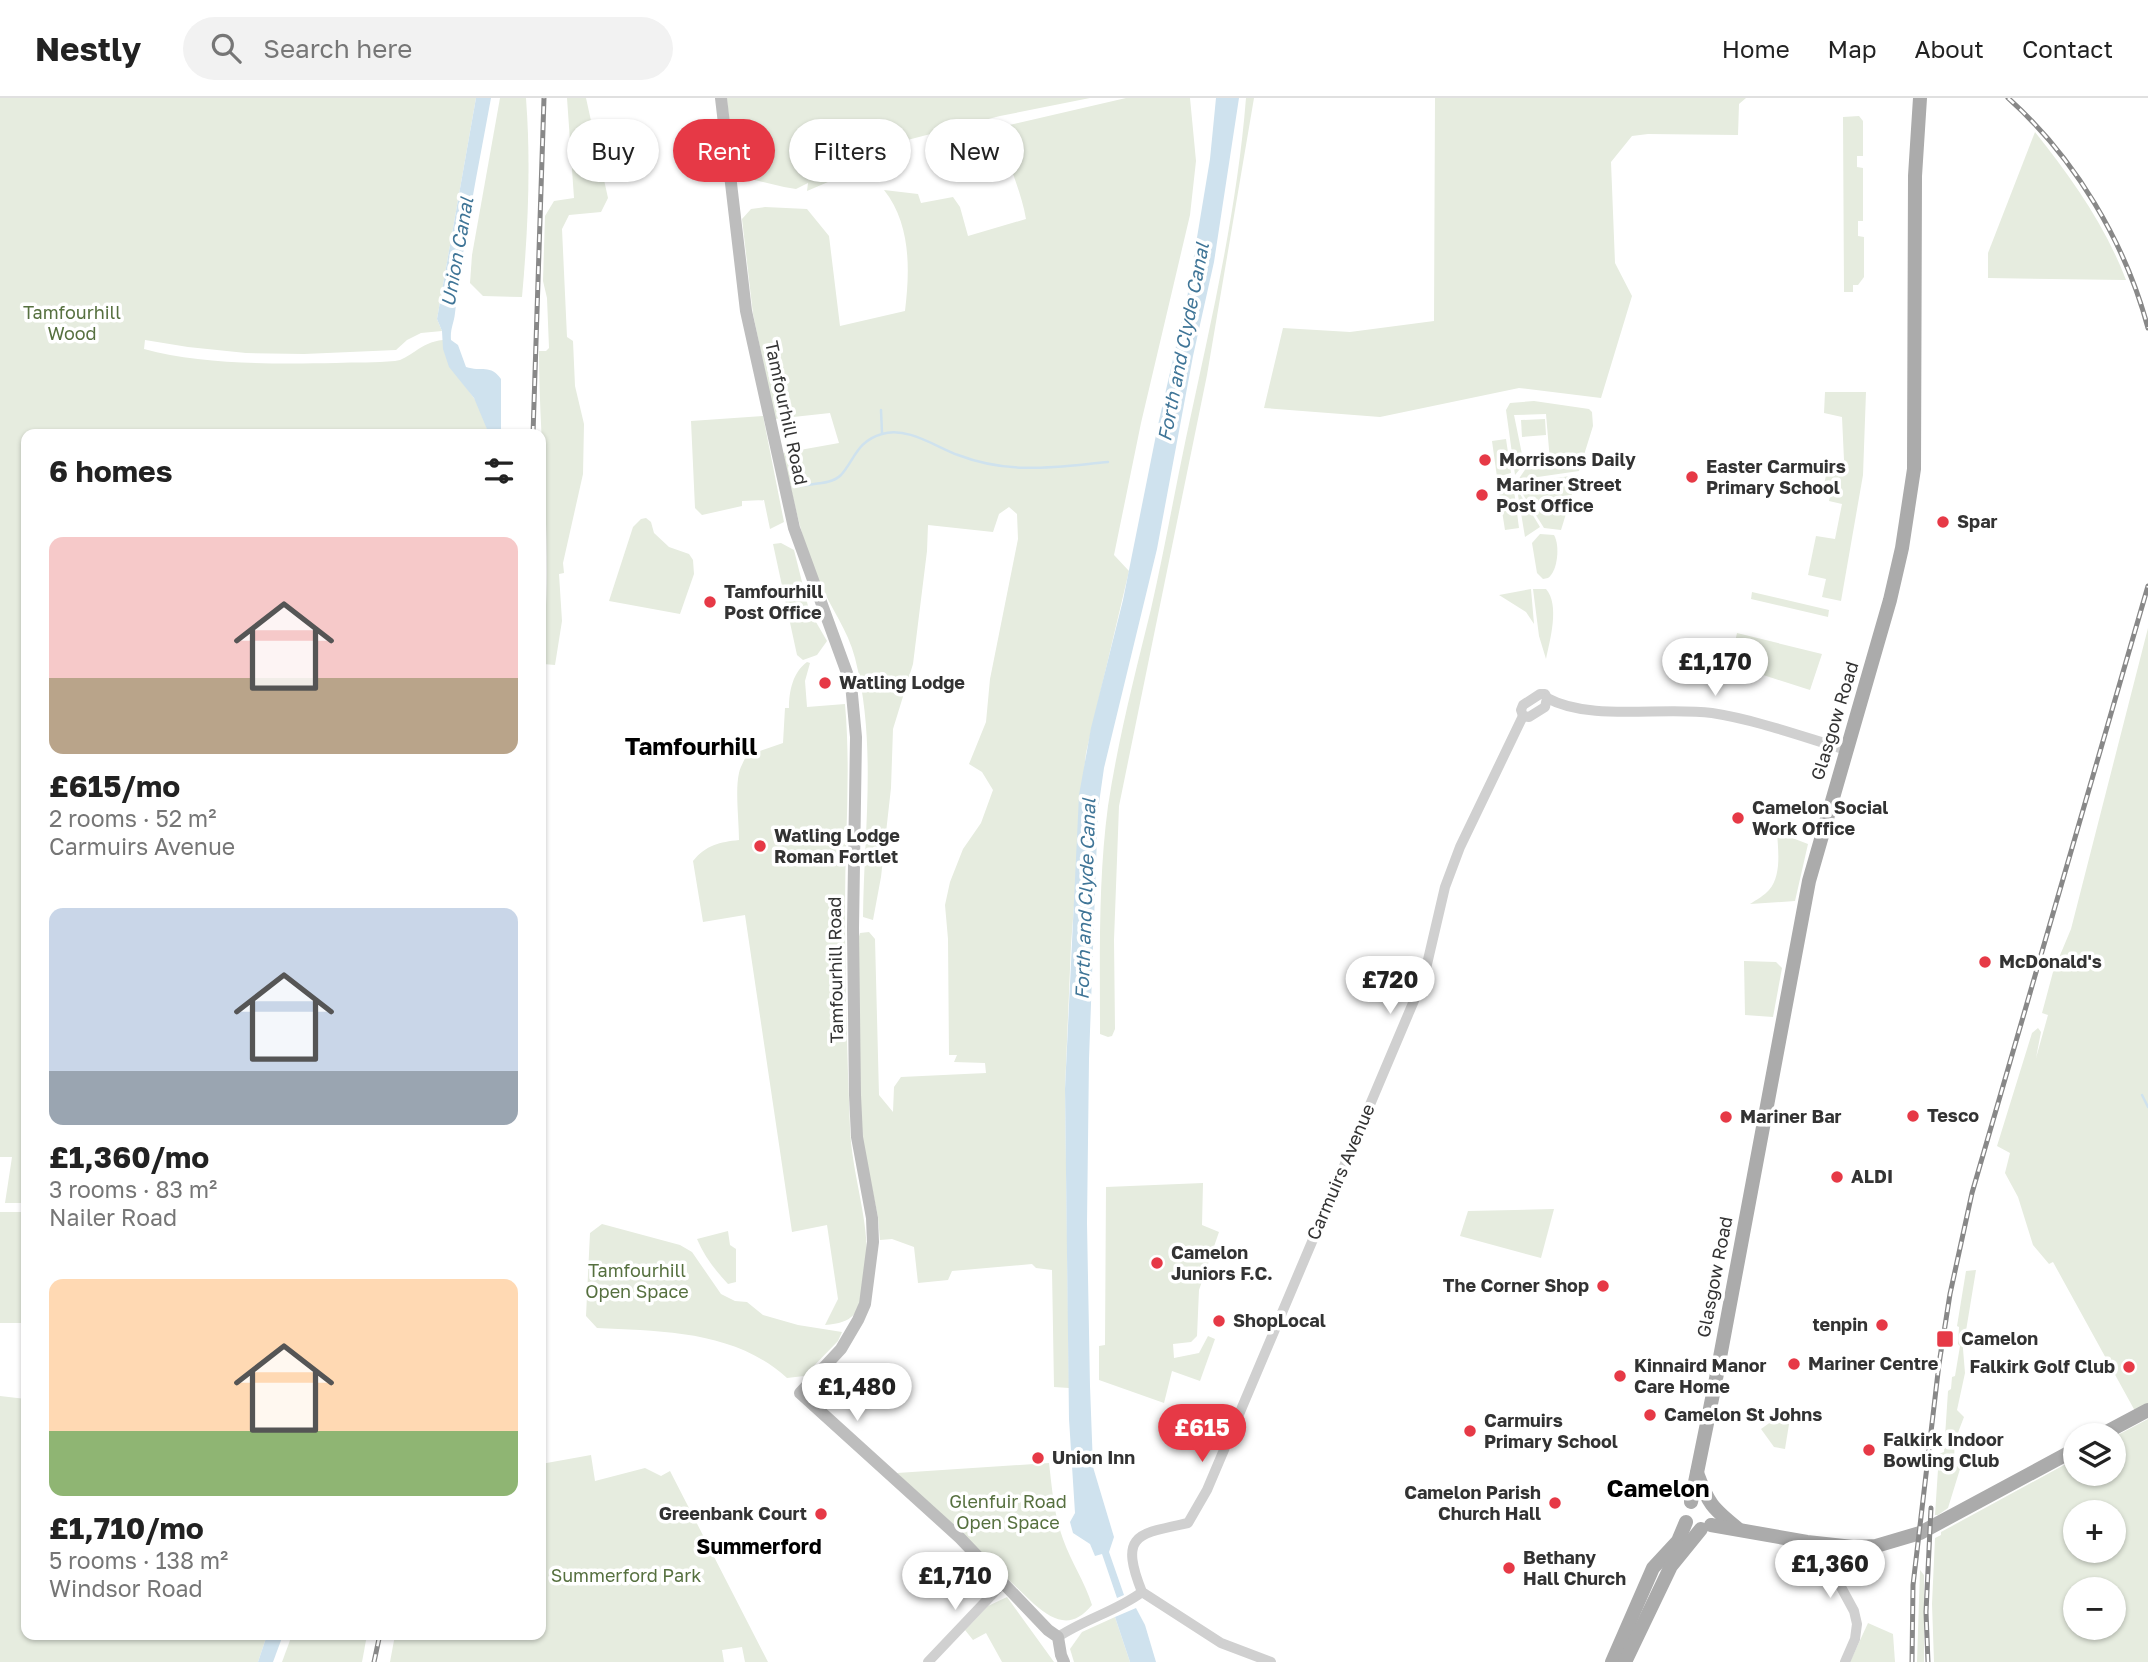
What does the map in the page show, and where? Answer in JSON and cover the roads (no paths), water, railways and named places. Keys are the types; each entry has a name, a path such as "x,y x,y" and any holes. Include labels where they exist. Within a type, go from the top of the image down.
{"main road":[{"name":"Tamfourhill Road","path":"721,98 746,311 775,447 803,554 851,684 856,737 853,892 855,1095 857,1137 872,1218 873,1242 864,1304 858,1321 841,1349 800,1393 960,1538 1004,1582"},
{"name":"Glasgow Road","path":"1612,1662 1653,1568 1678,1541 1686,1522 1684,1513 1690,1502 1715,1384 1809,881 1890,600 1903,540 1914,469 1915,176 1920,98"},
{"path":"2124,1423 2148,1410"},
{"path":"1690,1502 1699,1499 1708,1517 1741,1531 1853,1547 1876,1546 1920,1533 2063,1456"},
{"path":"1696,1472 1708,1517"},
{"path":"1686,1522 1693,1528 1708,1517"},
{"path":"1625,1662 1671,1566 1708,1517"},
{"path":"1004,1582 1048,1630 1058,1637 1064,1662"}],"street":[{"name":"Carmuirs Avenue","path":"1142,1592 1133,1569 1133,1547 1150,1530 1188,1523 1207,1490 1424,977 1445,887 1467,830 1522,716 1523,705 1540,694 1546,703 1585,711 1712,713 1847,750"},
{"path":"1835,1545 1835,1576 1854,1611 1857,1624 1855,1639 1845,1662"},
{"path":"928,1662 1004,1582"},
{"path":"1058,1637 1132,1600 1142,1592 1221,1643 1271,1662"}],"water":[{"name":"Union Canal","path":"476,98 491,98 466,232 451,340 458,345 466,367 489,370 501,379 501,429 487,429 474,398 449,367 437,319"},
{"name":"Forth and Clyde Canal","path":"1216,98 1239,98 1214,262 1193,356 1157,549 1104,768 1098,810 1089,1059 1087,1223 1090,1386 1093,1467 1114,1537 1109,1552 1124,1595 1117,1598 1102,1554 1095,1556 1090,1544 1073,1533 1070,1522 1075,1513 1069,1419 1065,1089 1079,795 1091,728 1123,600 1187,298 1210,159"},
{"path":"1136,1608 1145,1625 1156,1662 1130,1662 1115,1617"},
{"path":"265,1640 281,1640 273,1662 258,1662"}],"waterway":[{"path":"881,410 882,433"},
{"path":"800,486 837,478 867,441 892,432 921,438 958,455 996,465 1032,468 1108,462"},
{"path":"2142,1095 2148,1107"}],"railway":[{"path":"533,429 544,98"},
{"path":"2008,98 2055,147 2094,203 2126,264 2148,328"},
{"path":"1912,1662 1913,1585 1939,1364 1950,1294 1972,1193 2148,586"},
{"path":"1928,1662 1926,1612 1931,1508"},
{"path":"374,1662 379,1640"}],"place":[{"name":"Morrisons Daily","path":"1485,460"},
{"name":"Easter Carmuirs Primary School","path":"1692,477"},
{"name":"Mariner Street Post Office","path":"1482,495"},
{"name":"Spar","path":"1943,522"},
{"name":"Tamfourhill Post Office","path":"710,602"},
{"name":"Watling Lodge","path":"825,683"},
{"name":"Camelon Social Work Office","path":"1738,818"},
{"name":"Watling Lodge Roman Fortlet","path":"760,846"},
{"name":"McDonald's","path":"1985,962"},
{"name":"Tesco","path":"1913,1116"},
{"name":"Mariner Bar","path":"1726,1117"},
{"name":"ALDI","path":"1837,1177"},
{"name":"Camelon Juniors F.C.","path":"1157,1263"},
{"name":"The Corner Shop","path":"1603,1286"},
{"name":"ShopLocal","path":"1219,1321"},
{"name":"tenpin","path":"1882,1325"},
{"name":"Camelon","path":"1945,1339"},
{"name":"Mariner Centre","path":"1794,1364"},
{"name":"Falkirk Golf Club","path":"2129,1367"},
{"name":"Kinnaird Manor Care Home","path":"1620,1376"},
{"name":"Camelon St Johns","path":"1650,1415"},
{"name":"Carmuirs Primary School","path":"1470,1431"},
{"name":"Falkirk Indoor Bowling Club","path":"1869,1450"},
{"name":"Union Inn","path":"1038,1458"},
{"name":"Camelon Parish Church Hall","path":"1555,1503"},
{"name":"Greenbank Court","path":"821,1514"},
{"name":"Bethany Hall Church","path":"1509,1568"}],"district":[{"name":"Tamfourhill","path":"691,747"},
{"name":"Camelon","path":"1658,1489"},
{"name":"Summerford","path":"759,1547"}],"park label":[{"name":"Tamfourhill Wood","path":"72,323"},
{"name":"Tamfourhill Open Space","path":"637,1281"},
{"name":"Glenfuir Road Open Space","path":"1008,1512"},
{"name":"Summerford Park","path":"626,1576"}]}
